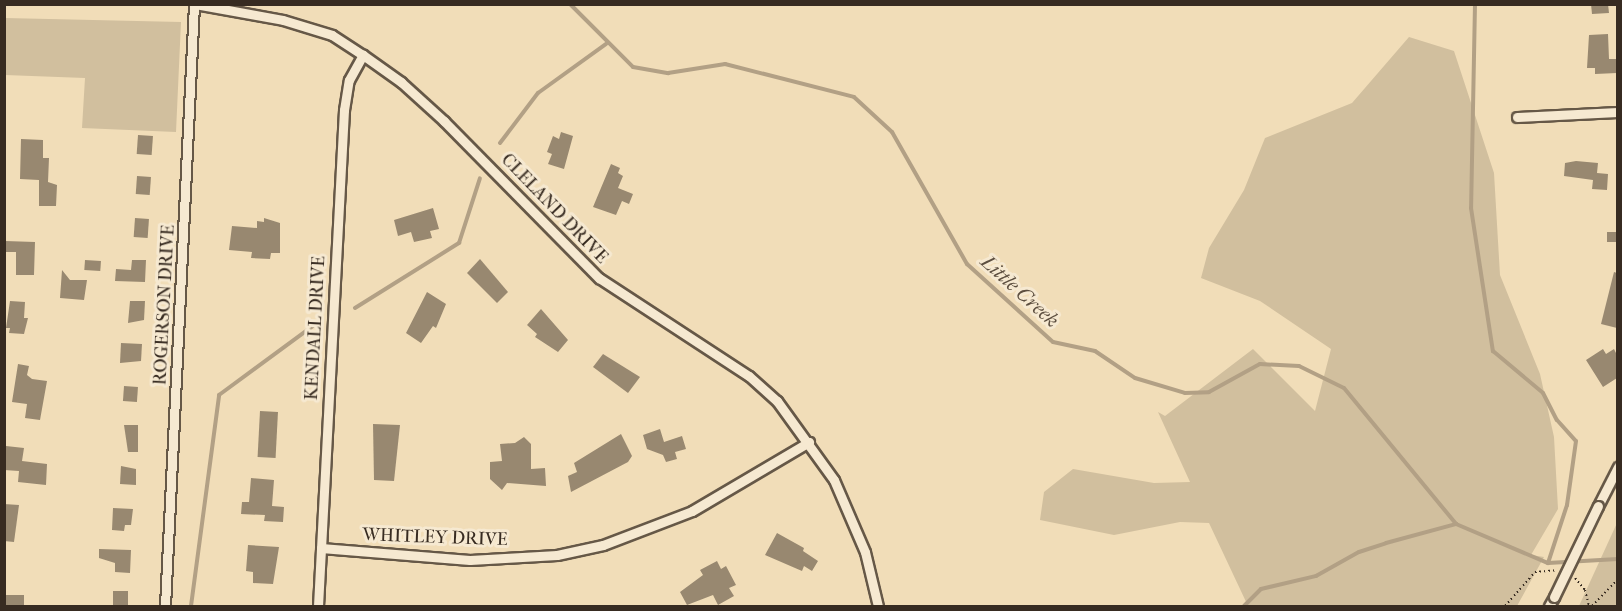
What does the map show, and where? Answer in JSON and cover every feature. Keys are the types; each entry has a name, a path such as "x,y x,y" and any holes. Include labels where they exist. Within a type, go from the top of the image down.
{"street":[{"name":"CLELAND DRIVE","path":"194,4 283,20 332,35 363,55 401,82 444,121 599,278 749,376 777,401 809,442 851,516 865,552 878,606"},
{"name":"ROGERSON DRIVE","path":"165,606 194,4"},
{"name":"KENDALL DRIVE","path":"318,606 346,90 363,55"},
{"path":"1517,117 1617,112"},
{"name":"WHITLEY DRIVE","path":"321,548 470,560 557,555 603,545 692,512 809,442"},
{"path":"1549,606 1617,467"}],"path":[{"path":"1592,606 1617,579"}],"shaded area":[{"path":"5,18 181,22 176,132 82,128 85,78 5,75"},
{"path":"1409,37 1454,51 1494,173 1500,275 1540,374 1554,437 1558,509 1531,555 1544,557 1517,606 1248,606 1209,523 1180,522 1114,535 1040,520 1044,492 1073,469 1154,483 1190,482 1158,412 1165,416 1253,349 1315,411 1331,349 1260,301 1201,278 1209,248 1244,190 1265,138 1352,103"},
{"path":"1617,523 1617,606 1579,606"}],"building":[{"path":"1591,4 1608,4 1609,13 1592,14"},
{"path":"1608,34 1609,59 1617,59 1617,73 1595,74 1595,68 1587,68 1589,35"},
{"path":"561,132 573,136 564,169 548,164 552,154 547,152 553,136 559,139"},
{"path":"138,135 153,136 152,155 137,154"},
{"path":"21,139 43,140 43,158 49,158 48,182 57,185 56,206 39,206 39,180 20,179"},
{"path":"1576,161 1598,163 1597,173 1608,174 1607,190 1592,189 1593,180 1564,176 1565,163"},
{"path":"611,164 620,168 618,173 623,176 618,188 633,194 629,204 622,201 616,215 593,207"},
{"path":"137,176 151,177 150,195 136,194"},
{"path":"433,208 439,229 430,231 432,238 414,242 411,232 398,236 394,220"},
{"path":"135,218 149,219 148,238 134,237"},
{"path":"264,218 280,223 280,253 271,253 270,259 251,258 252,252 229,250 232,226 257,228 257,221 264,222"},
{"path":"1607,232 1617,232 1617,242 1607,242"},
{"path":"5,241 35,242 34,275 16,275 16,252 5,252"},
{"path":"480,259 508,292 497,303 467,273"},
{"path":"85,260 101,261 100,271 84,270"},
{"path":"132,260 146,260 145,282 115,281 116,269 131,270"},
{"path":"62,270 70,280 87,280 84,300 60,298"},
{"path":"1614,272 1617,273 1617,328 1601,324"},
{"path":"427,292 446,304 436,328 433,326 421,343 406,333"},
{"path":"10,301 25,302 24,318 28,318 24,334 9,333 10,328 6,328"},
{"path":"130,301 145,301 144,320 128,323"},
{"path":"541,309 568,340 558,352 535,337 537,334 527,325"},
{"path":"121,343 142,344 141,361 120,363"},
{"path":"1603,349 1606,354 1614,349 1617,355 1617,378 1603,387 1586,360"},
{"path":"603,354 640,377 628,393 593,367"},
{"path":"18,364 29,366 27,375 32,379 47,381 40,420 25,418 27,404 12,402"},
{"path":"124,386 138,387 137,402 123,401"},
{"path":"260,411 278,412 276,458 258,457"},
{"path":"373,424 400,425 394,481 374,480"},
{"path":"124,425 138,425 138,452 128,452"},
{"path":"660,429 664,442 682,436 686,449 675,452 677,459 666,462 663,455 647,449 643,435"},
{"path":"621,434 632,456 628,462 571,492 568,476 577,472 574,463"},
{"path":"524,437 531,444 531,469 545,468 546,486 507,483 502,490 490,479 490,462 502,461 500,444 515,443"},
{"path":"6,446 24,448 22,461 47,464 46,485 18,482 19,471 4,470"},
{"path":"121,466 136,469 136,485 120,484"},
{"path":"251,478 274,480 272,506 284,507 283,522 264,521 265,515 241,514 242,502 249,502"},
{"path":"4,504 19,505 14,542 4,541"},
{"path":"113,508 133,509 131,525 125,525 124,531 112,530"},
{"path":"777,533 804,548 803,551 818,561 812,571 804,566 802,571 765,555"},
{"path":"248,545 279,547 273,584 253,583 253,572 246,571"},
{"path":"99,549 131,550 130,573 115,572 115,563 99,558"},
{"path":"717,561 721,569 726,566 736,585 729,588 734,596 718,605 713,595 687,605 680,592 703,575 700,570"},
{"path":"113,591 128,591 128,606 113,606"},
{"path":"4,595 24,595 24,606 4,606"}],"waterway":[{"name":"Little Creek","path":"570,4 633,67 668,73 725,64 854,97 892,132 967,264 1053,342 1095,351 1135,378 1185,393 1209,392 1260,364 1299,366 1344,388 1456,524 1548,563 1618,559"},
{"path":"1475,4 1471,208 1493,351 1543,393 1557,420 1576,441 1567,505 1548,563"},
{"path":"500,143 538,93 606,44"},
{"path":"355,308 459,243 480,178"},
{"path":"191,606 219,395 313,326"},
{"path":"1244,606 1261,589 1316,576 1359,552 1456,524"}]}
